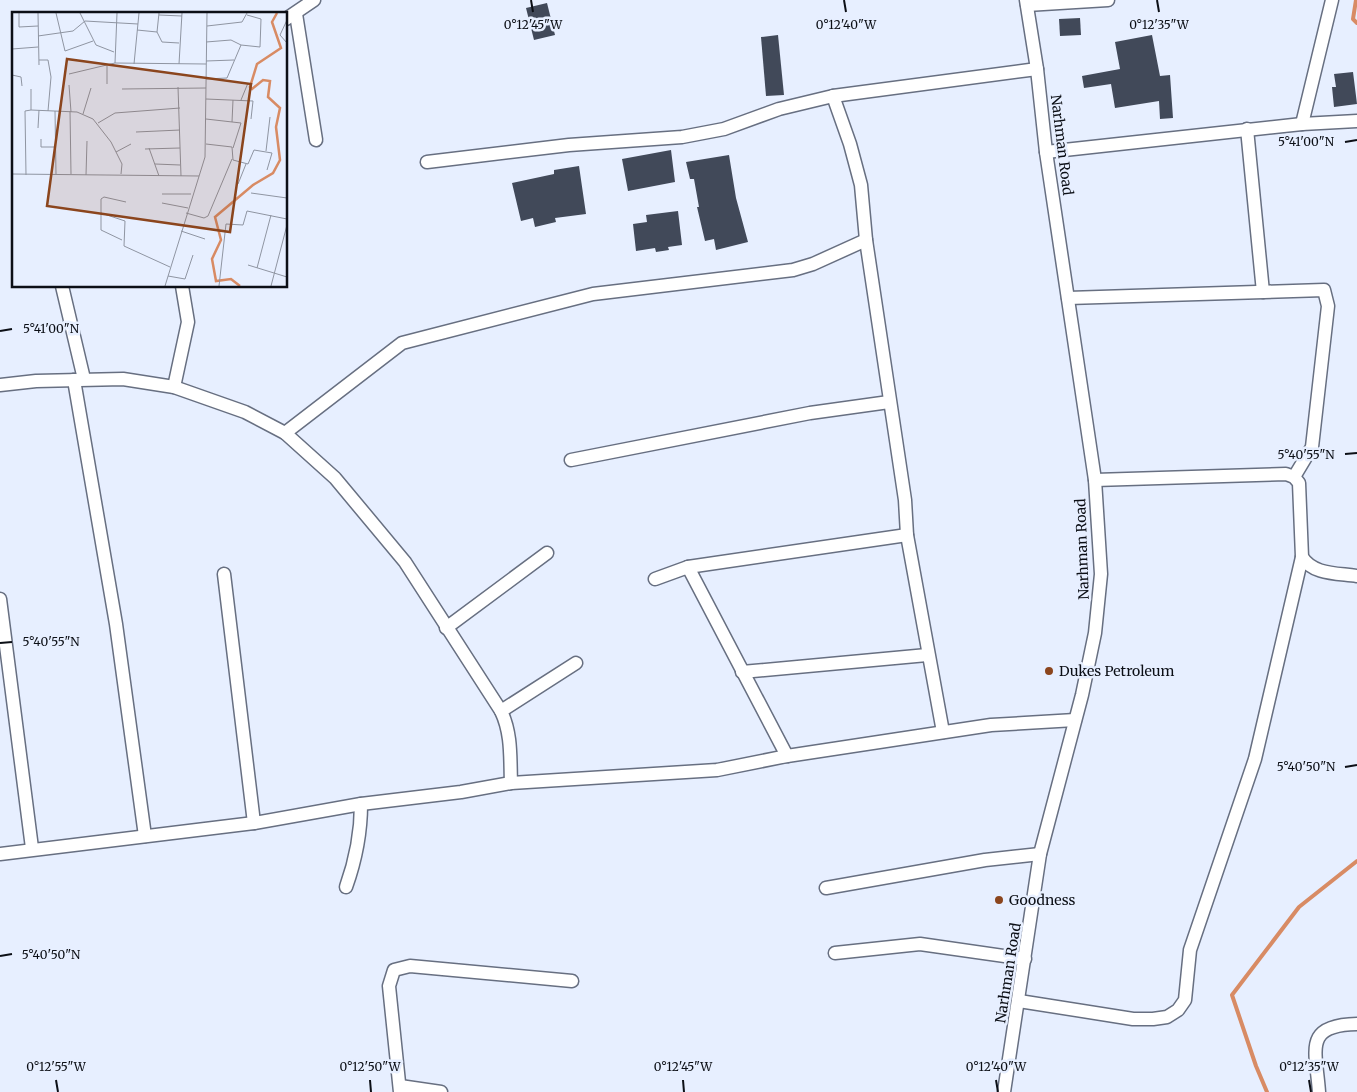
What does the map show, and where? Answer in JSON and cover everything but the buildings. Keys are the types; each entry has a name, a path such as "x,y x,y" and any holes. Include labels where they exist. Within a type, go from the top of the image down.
{"street":[{"path":"314,0 291,16 316,140"},
{"path":"1026,3 1108,0"},
{"path":"1302,124 1332,0"},
{"name":"Narhman Road","path":"1004,1092 1040,854 1075,720 1099,610 1100,574 1095,480 1046,152 1037,69 1026,3"},
{"path":"427,162 569,145 682,137 724,129 779,109 833,96 1037,69"},
{"path":"833,96 850,144 861,185 866,240 905,500 907,535 942,732"},
{"path":"1046,152 1246,129 1357,121"},
{"path":"1246,129 1263,292"},
{"path":"285,433 402,343 592,294 793,270 812,264 866,240"},
{"path":"62,288 79,379 116,624 145,836"},
{"path":"174,387 188,322 182,288"},
{"path":"1068,298 1324,290 1328,306 1312,447 1294,477"},
{"path":"0,385 36,381 124,379 174,387 245,412 285,433 335,478 405,562 508,724 511,783"},
{"path":"571,460 688,439 801,415 889,402"},
{"path":"1019,1000 1133,1019 1153,1020 1168,1017 1178,1010 1185,1000 1190,950 1255,759 1302,558 1298,483 1294,477 1286,474 1095,480"},
{"path":"655,579 688,567 907,535"},
{"path":"446,628 547,553"},
{"path":"1302,558 1306,564 1314,569 1357,576"},
{"path":"688,567 787,756"},
{"path":"224,574 254,823"},
{"path":"0,599 3,654 32,848"},
{"path":"742,672 927,655"},
{"path":"501,711 576,664"},
{"path":"0,854 32,848 254,823 361,804 511,783 709,770 942,732 1024,722 1075,720"},
{"path":"346,887 357,858 361,828 361,804"},
{"path":"826,888 975,861 1040,854"},
{"path":"835,953 920,944 1025,959"},
{"path":"441,1092 400,1089 389,986 394,970 410,966 572,981"},
{"path":"1319,1092 1316,1044 1318,1035 1326,1028 1337,1024 1357,1024"}],"waterway":[{"path":"1356,0 1353,19 1357,23"},
{"path":"1267,1092 1256,1066 1232,995 1299,907 1357,861"}],"place":[{"name":"Dukes Petroleum","path":"1049,671"},
{"name":"Goodness","path":"999,900"}]}
